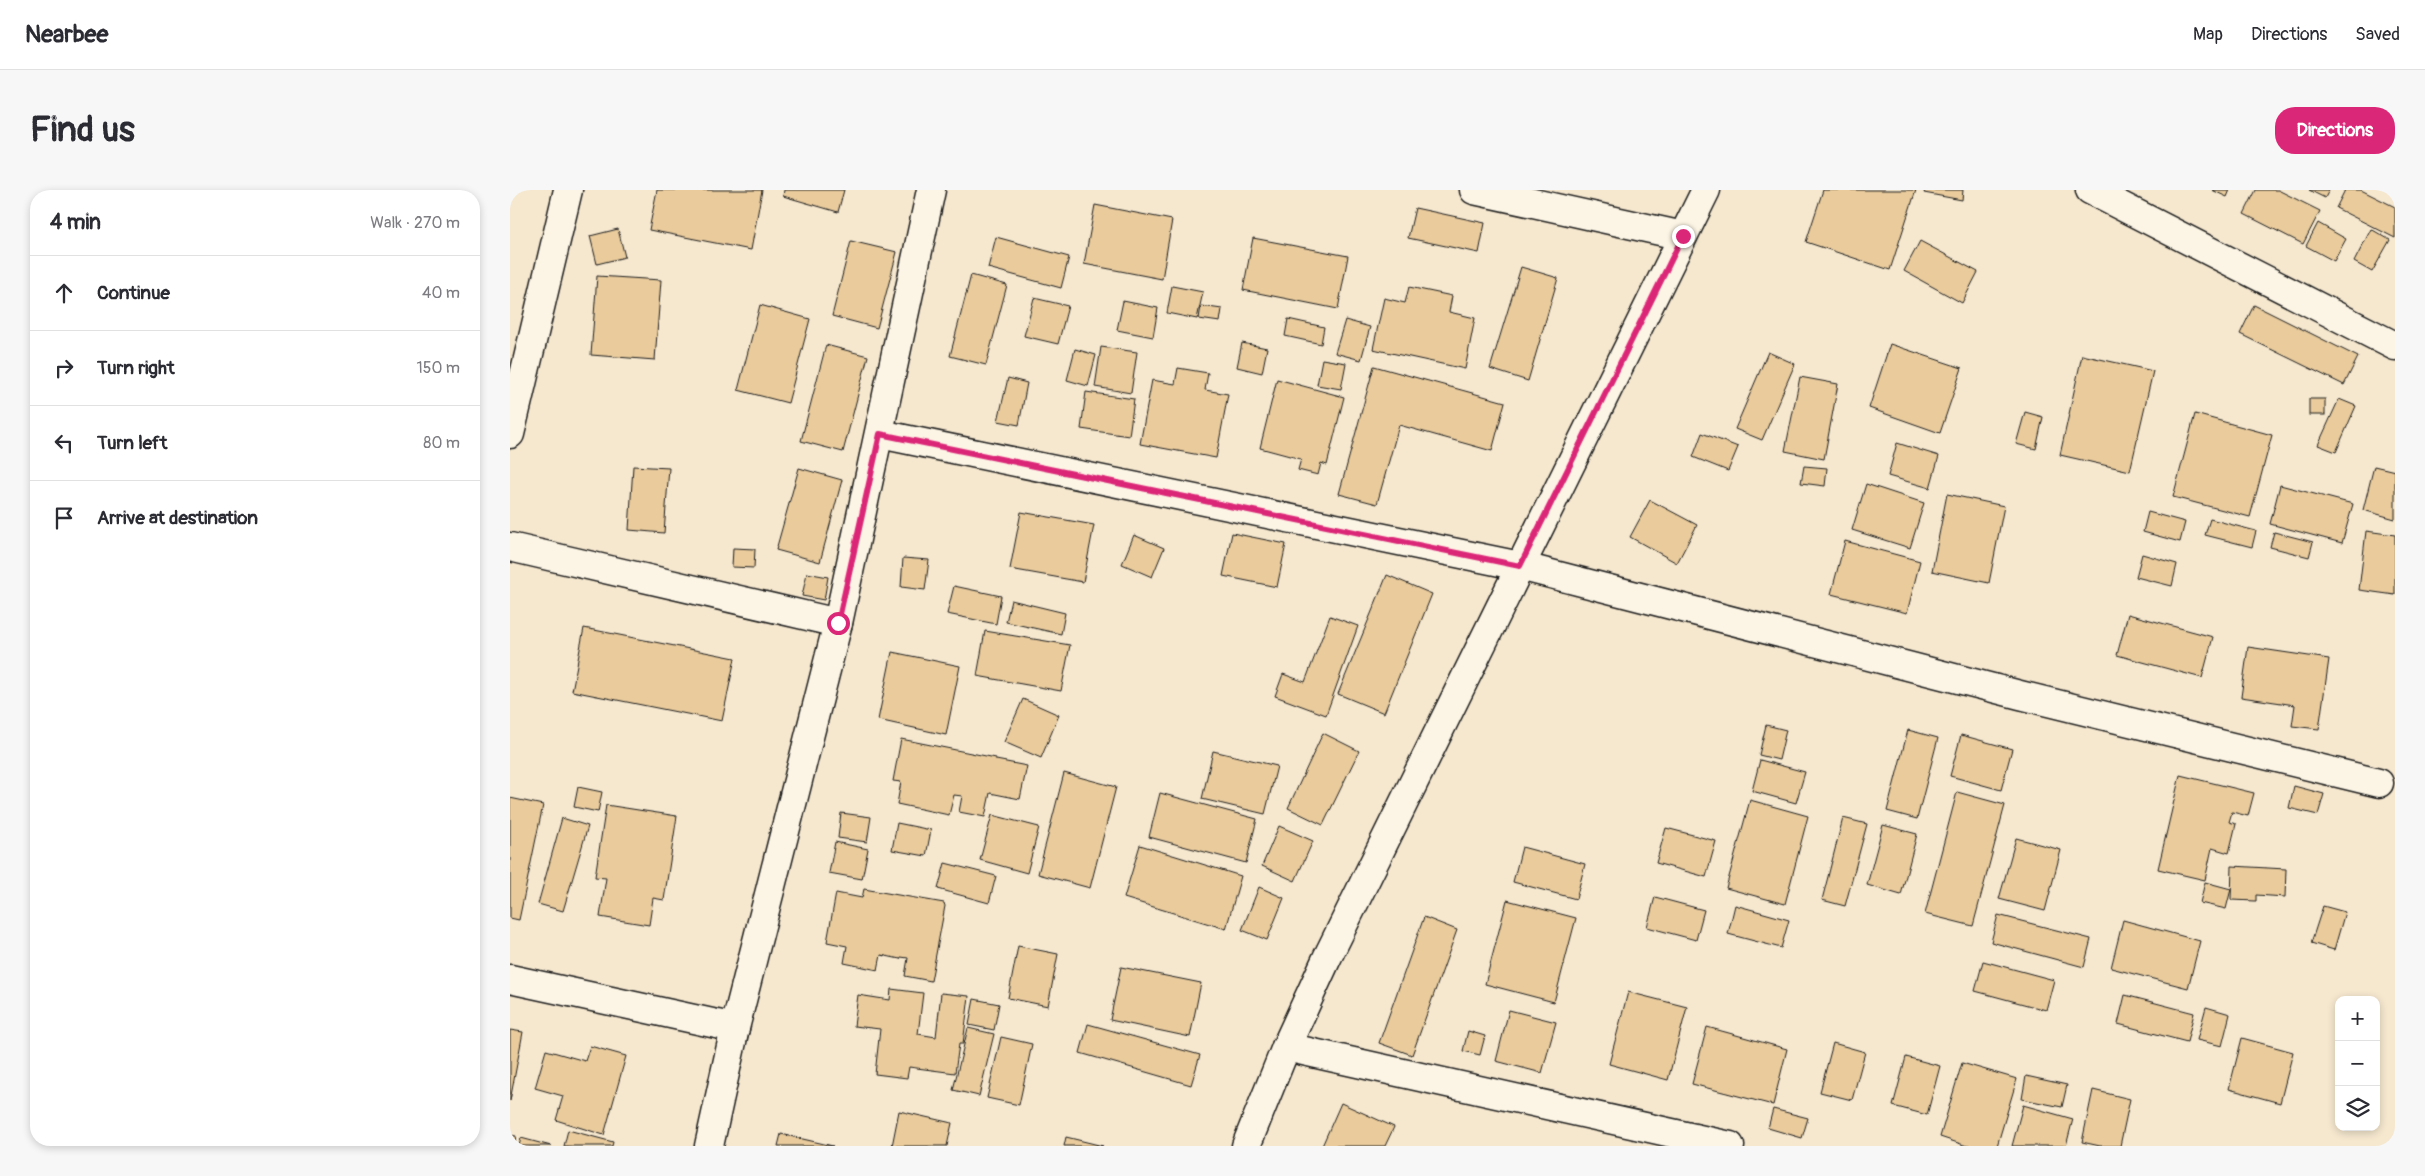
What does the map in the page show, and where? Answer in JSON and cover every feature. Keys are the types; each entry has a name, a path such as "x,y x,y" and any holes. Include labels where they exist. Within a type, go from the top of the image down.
{"street":[{"path":"510,434 568,190"},
{"path":"709,1146 735,1028 838,623 931,190"},
{"path":"1474,190 1683,236"},
{"path":"1246,1146 1286,1047 1336,940 1706,190"},
{"path":"2090,190 2395,346"},
{"path":"880,434 1520,566 2020,695 2379,783"},
{"path":"510,547 838,623"},
{"path":"510,979 735,1028"},
{"path":"1286,1047 1730,1146"}],"building":[{"path":"657,190 762,190 751,250 649,230"},
{"path":"784,190 844,190 838,212 783,196"},
{"path":"1823,190 1916,190 1890,270 1806,242"},
{"path":"1925,190 1963,190 1962,200 1924,193"},
{"path":"2212,190 2230,190 2227,197"},
{"path":"2256,190 2278,190 2320,211 2303,244 2244,214"},
{"path":"2309,190 2329,190 2325,198"},
{"path":"2345,190 2361,190 2395,207 2395,238 2336,208"},
{"path":"1095,205 1172,220 1162,279 1084,264"},
{"path":"1415,208 1485,223 1479,253 1408,238"},
{"path":"2318,223 2346,239 2334,261 2306,246"},
{"path":"618,229 625,257 597,264 590,236"},
{"path":"2371,229 2390,240 2372,272 2354,262"},
{"path":"996,237 1069,257 1061,288 988,268"},
{"path":"1253,238 1348,256 1338,309 1243,290"},
{"path":"851,241 897,252 877,328 832,316"},
{"path":"1920,241 1978,272 1962,303 1904,271"},
{"path":"1521,267 1558,278 1528,381 1490,369"},
{"path":"971,275 1007,285 986,365 950,356"},
{"path":"597,276 661,280 655,360 591,355"},
{"path":"1172,286 1203,292 1197,319 1167,313"},
{"path":"1409,287 1452,296 1449,312 1475,318 1465,369 1373,349 1384,298 1405,303"},
{"path":"1034,298 1068,306 1058,344 1024,336"},
{"path":"1123,301 1158,308 1153,337 1117,330"},
{"path":"760,305 810,319 788,403 738,390"},
{"path":"2254,305 2358,357 2344,385 2240,334"},
{"path":"1201,306 1222,309 1220,322 1199,319"},
{"path":"1288,319 1324,327 1321,344 1285,336"},
{"path":"1345,320 1370,327 1361,360 1335,353"},
{"path":"1242,343 1267,348 1262,373 1237,367"},
{"path":"1890,344 1962,368 1940,433 1869,408"},
{"path":"826,345 868,356 843,452 801,441"},
{"path":"1101,347 1137,352 1131,393 1095,387"},
{"path":"1075,349 1096,355 1088,386 1067,380"},
{"path":"1768,352 1795,364 1762,440 1735,429"},
{"path":"2082,355 2153,371 2130,471 2060,455"},
{"path":"1322,359 1346,363 1341,389 1317,385"},
{"path":"1374,366 1505,402 1492,451 1399,425 1377,504 1339,494"},
{"path":"1178,368 1208,373 1205,390 1228,394 1216,458 1140,444 1152,380 1175,384"},
{"path":"1800,377 1838,384 1824,459 1785,451"},
{"path":"1008,378 1027,383 1019,425 998,421"},
{"path":"1277,379 1344,397 1327,465 1321,463 1318,475 1298,470 1301,459 1260,448"},
{"path":"1086,392 1134,399 1129,436 1081,429"},
{"path":"2309,399 2325,399 2325,415 2309,415"},
{"path":"2339,399 2356,406 2336,452 2318,445"},
{"path":"2025,412 2043,417 2036,449 2016,444"},
{"path":"2195,414 2272,435 2250,517 2173,497"},
{"path":"1702,433 1738,447 1728,471 1693,457"},
{"path":"1897,443 1939,456 1930,488 1888,476"},
{"path":"633,466 669,468 664,533 629,530"},
{"path":"1804,466 1827,468 1825,486 1801,483"},
{"path":"2374,466 2395,471 2395,519 2363,510"},
{"path":"799,468 842,480 820,562 776,550"},
{"path":"1866,484 1924,503 1910,548 1852,530"},
{"path":"2280,485 2353,504 2342,543 2270,524"},
{"path":"1947,494 2004,506 1989,583 1932,571"},
{"path":"1650,500 1697,525 1677,563 1630,537"},
{"path":"1021,512 1094,525 1083,582 1010,569"},
{"path":"2148,512 2185,522 2180,542 2143,532"},
{"path":"2210,519 2256,531 2252,547 2205,535"},
{"path":"2366,531 2395,535 2395,595 2359,590"},
{"path":"2274,532 2313,542 2309,557 2270,547"},
{"path":"1232,533 1286,544 1277,587 1223,576"},
{"path":"1134,535 1164,548 1152,577 1122,564"},
{"path":"1845,541 1920,561 1907,613 1831,594"},
{"path":"733,548 755,549 754,568 732,567"},
{"path":"2142,554 2177,564 2172,586 2136,577"},
{"path":"903,558 929,560 925,590 901,587"},
{"path":"807,573 828,577 824,600 802,596"},
{"path":"1387,575 1432,594 1384,713 1338,694"},
{"path":"954,586 1001,596 996,624 947,614"},
{"path":"1011,600 1065,613 1061,634 1006,622"},
{"path":"2128,614 2213,637 2202,678 2117,655"},
{"path":"1330,616 1358,626 1326,715 1275,696 1283,674 1305,682"},
{"path":"584,628 735,658 722,721 572,691"},
{"path":"985,631 1070,645 1061,691 977,676"},
{"path":"2248,647 2329,659 2319,729 2292,726 2295,705 2241,697"},
{"path":"892,652 960,666 946,735 878,720"},
{"path":"1023,699 1059,715 1041,758 1004,742"},
{"path":"1766,725 1786,730 1779,760 1759,755"},
{"path":"1908,730 1938,738 1917,819 1887,811"},
{"path":"1323,733 1359,751 1323,825 1288,808"},
{"path":"1961,735 2012,749 2001,790 1950,776"},
{"path":"901,739 1027,766 1020,799 990,793 985,817 959,812 962,796 954,795 949,815 897,804 901,782 893,781"},
{"path":"1213,751 1277,766 1265,814 1202,799"},
{"path":"1760,760 1805,772 1796,803 1752,791"},
{"path":"1064,773 1116,787 1090,888 1038,874"},
{"path":"2180,775 2254,793 2248,816 2232,812 2229,822 2236,824 2229,853 2212,848 2205,880 2158,869"},
{"path":"2294,786 2324,794 2318,815 2289,808"},
{"path":"578,787 602,792 598,812 574,807"},
{"path":"1957,792 2005,805 1973,926 1925,914"},
{"path":"1160,793 1257,819 1246,863 1149,837"},
{"path":"510,798 543,805 519,920 510,918"},
{"path":"1750,800 1808,816 1785,904 1726,888"},
{"path":"606,805 677,816 664,900 653,898 649,925 600,917 606,878 595,877"},
{"path":"841,813 871,817 867,842 838,838"},
{"path":"992,815 1039,827 1027,873 980,860"},
{"path":"562,818 588,826 563,911 538,904"},
{"path":"1843,818 1867,824 1845,906 1822,900"},
{"path":"897,823 931,830 926,856 892,850"},
{"path":"1883,825 1917,834 1901,895 1867,885"},
{"path":"1279,826 1313,841 1295,881 1262,866"},
{"path":"1666,828 1716,841 1706,877 1656,863"},
{"path":"2016,838 2061,850 2045,911 1999,899"},
{"path":"835,842 868,849 862,879 829,873"},
{"path":"1140,845 1241,876 1226,929 1124,898"},
{"path":"1522,847 1585,864 1576,899 1513,882"},
{"path":"945,863 996,876 989,903 938,889"},
{"path":"2232,866 2286,869 2285,897 2256,895 2256,901 2231,900"},
{"path":"2205,882 2231,889 2226,909 2200,903"},
{"path":"1259,887 1284,898 1267,940 1242,930"},
{"path":"864,889 944,903 931,981 905,976 908,958 901,957 900,959 881,955 878,970 844,963 847,946 827,942 836,893 862,898"},
{"path":"1655,897 1704,910 1696,940 1647,927"},
{"path":"1507,900 1576,918 1554,1002 1485,984"},
{"path":"1735,905 1789,920 1781,948 1728,934"},
{"path":"2323,906 2345,912 2334,950 2311,943"},
{"path":"1998,915 2091,939 2084,967 1991,942"},
{"path":"1424,917 1457,930 1412,1055 1379,1043"},
{"path":"2123,920 2200,941 2188,988 2111,968"},
{"path":"1018,946 1058,954 1048,1006 1008,998"},
{"path":"1983,961 2054,980 2046,1010 1975,991"},
{"path":"1121,967 1201,983 1190,1037 1110,1020"},
{"path":"891,989 923,993 918,1034 936,1037 941,993 969,996 963,1044 959,1044 955,1073 909,1067 907,1078 875,1074 880,1029 854,1026 858,995 890,1000"},
{"path":"1628,992 1687,1007 1668,1080 1609,1064"},
{"path":"2125,995 2194,1013 2187,1042 2118,1024"},
{"path":"974,999 999,1004 994,1030 969,1025"},
{"path":"2206,1007 2230,1014 2222,1046 2197,1040"},
{"path":"1509,1010 1556,1022 1542,1073 1496,1061"},
{"path":"1088,1024 1200,1055 1191,1085 1080,1053"},
{"path":"1707,1027 1787,1049 1773,1105 1692,1084"},
{"path":"968,1028 994,1034 979,1096 953,1090"},
{"path":"510,1030 523,1032 510,1101"},
{"path":"1468,1031 1485,1036 1480,1055 1463,1051"},
{"path":"1001,1037 1032,1044 1019,1105 987,1098"},
{"path":"2242,1038 2293,1052 2280,1103 2229,1089"},
{"path":"1833,1043 1865,1052 1852,1100 1820,1092"},
{"path":"590,1046 626,1056 604,1135 556,1120 563,1096 535,1088 546,1050 585,1061"},
{"path":"1906,1057 1940,1066 1927,1115 1893,1106"},
{"path":"1962,1063 2017,1079 1997,1146 1967,1146 1940,1137"},
{"path":"2026,1076 2067,1085 2062,1107 2022,1099"},
{"path":"2093,1090 2130,1099 2120,1146 2100,1146 2082,1142"},
{"path":"1341,1103 1394,1127 1385,1146 1322,1146"},
{"path":"2023,1105 2073,1119 2066,1146 2012,1146"},
{"path":"1773,1109 1808,1118 1802,1138 1768,1128"},
{"path":"899,1111 952,1123 947,1146 892,1146"},
{"path":"568,1130 613,1142 612,1146 564,1146"},
{"path":"781,1134 833,1146 778,1146"},
{"path":"510,1135 516,1136 514,1146 510,1146"},
{"path":"1066,1137 1103,1146 1064,1146"},
{"path":"521,1138 551,1146 519,1146"}],"route":[{"path":"838,623 880,434 1520,566 1683,236"}]}
